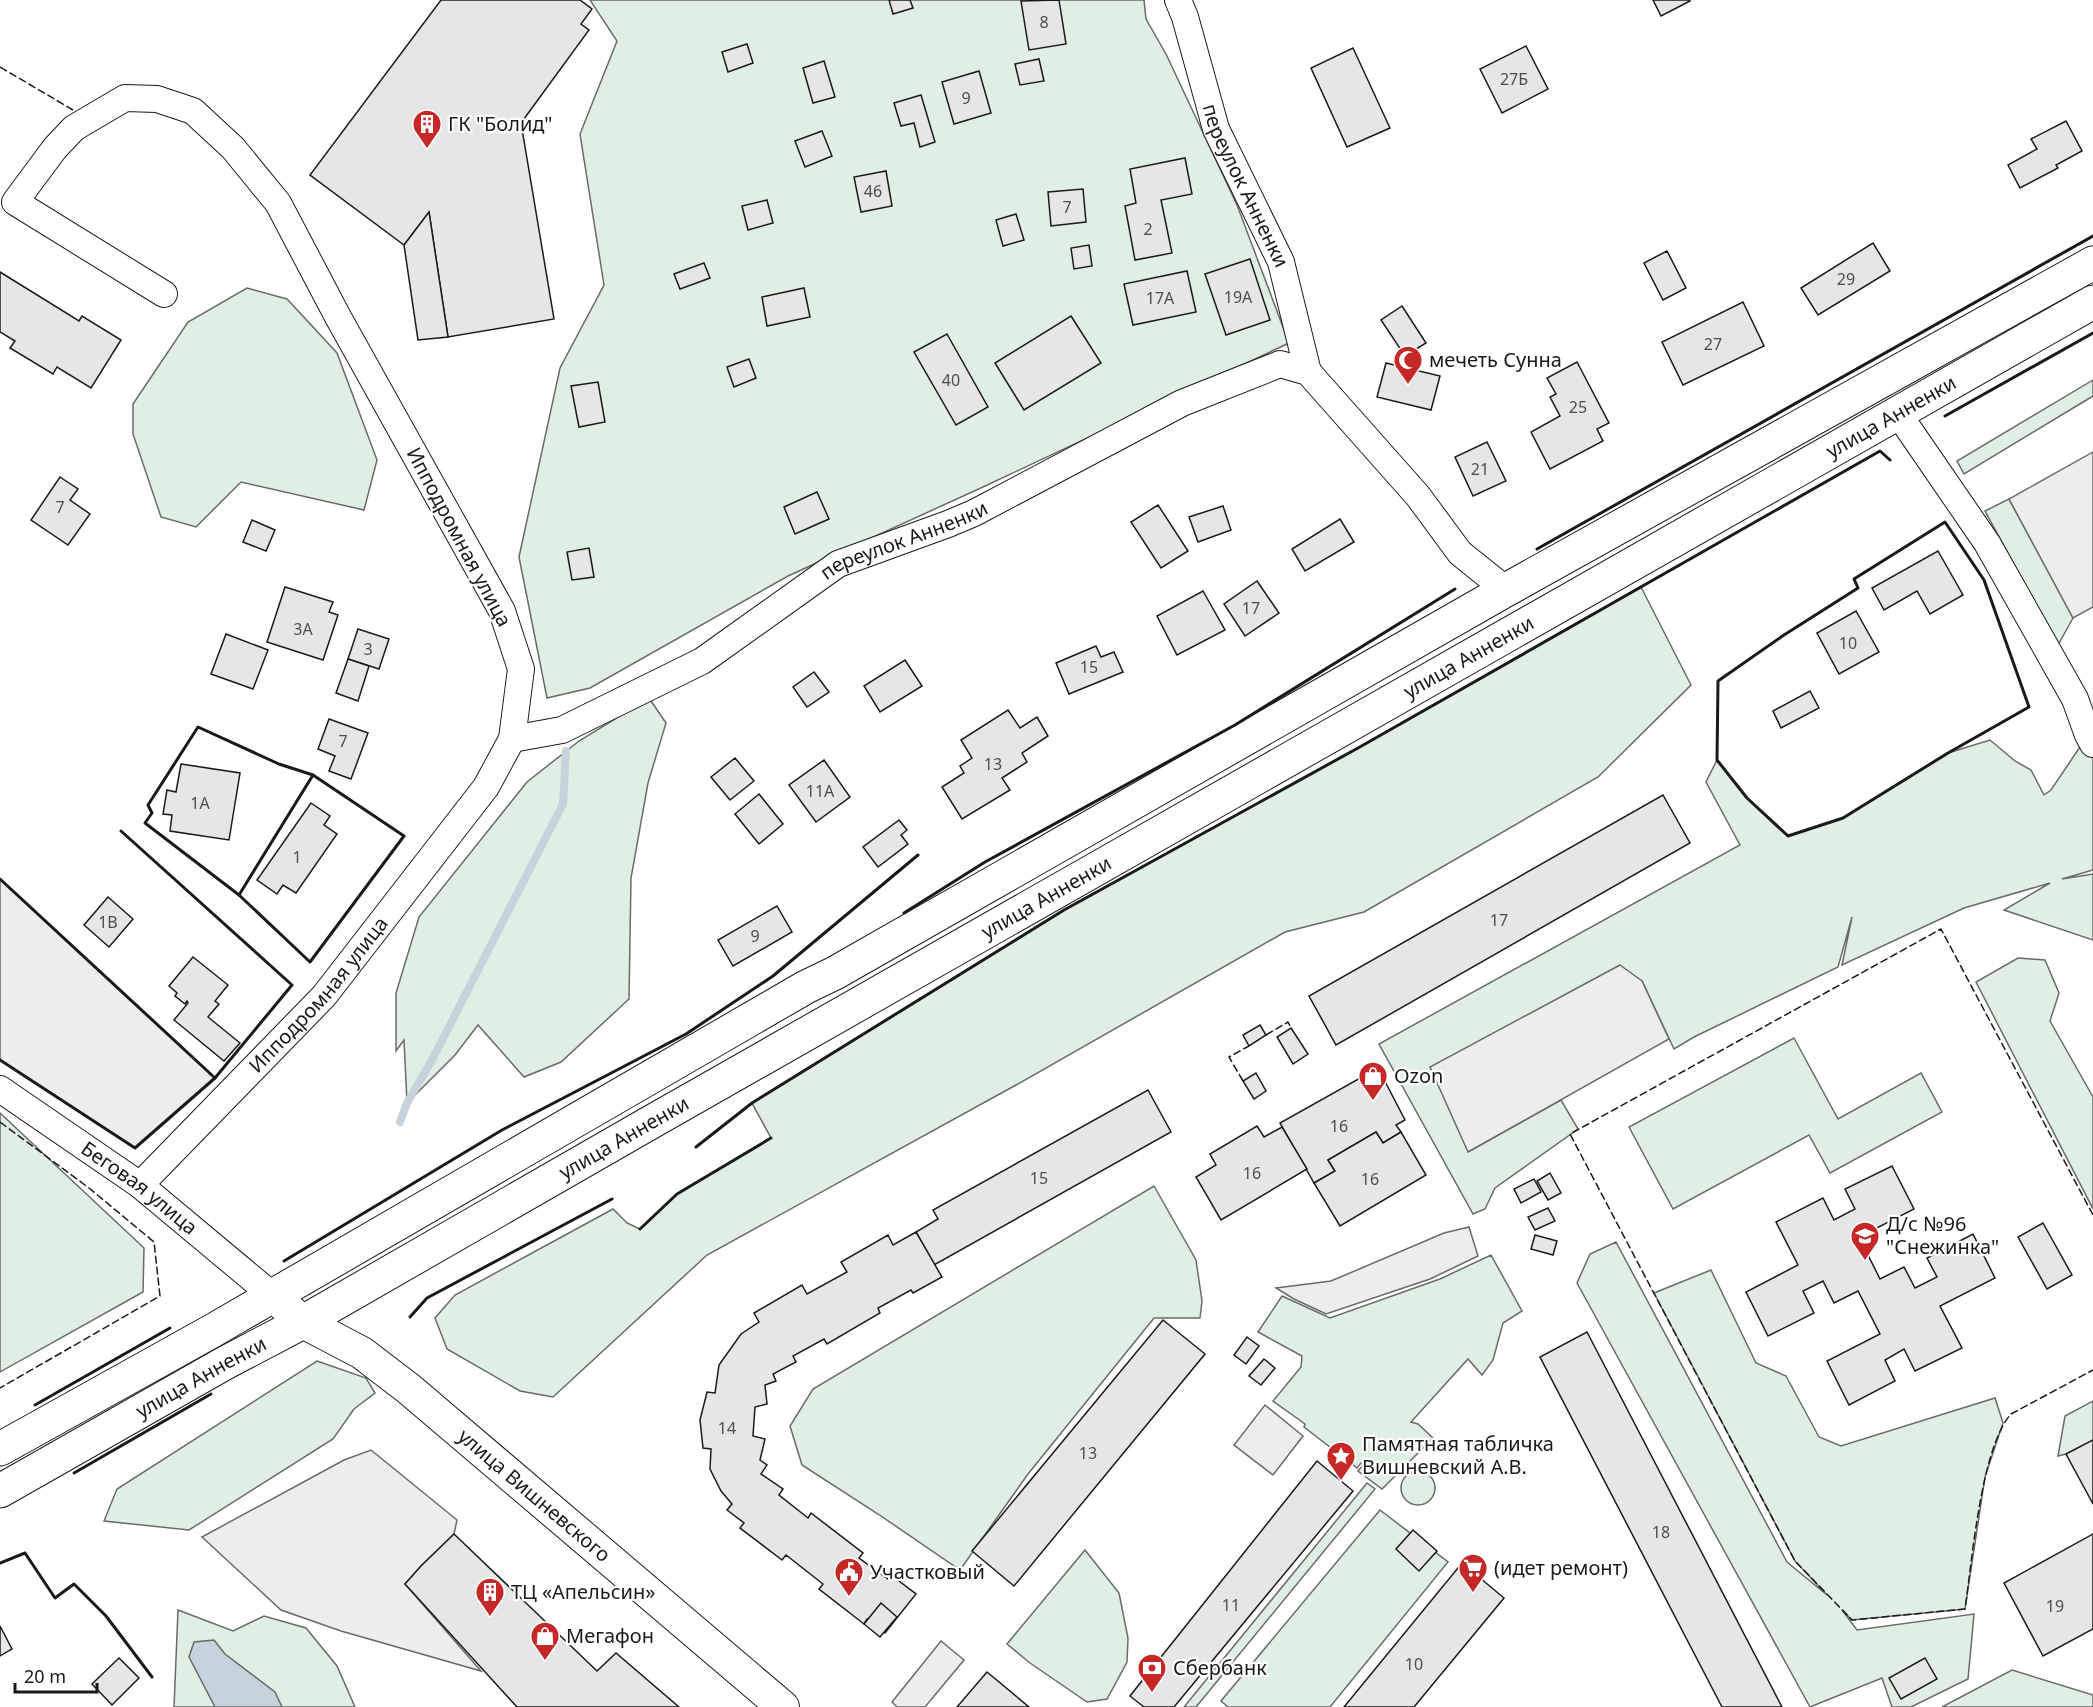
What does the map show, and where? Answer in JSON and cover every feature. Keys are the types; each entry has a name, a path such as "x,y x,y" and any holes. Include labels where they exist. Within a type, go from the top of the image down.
{"main road":[{"name":"улица Анненки","path":"0,1449 273,1296 806,987 1506,590 2093,263"},
{"name":"улица Анненки","path":"0,1491 225,1363 303,1322 2093,302"}],"street":[{"name":"переулок Анненки","path":"1178,0 1185,17 1216,129 1281,262 1308,372 1418,496 1460,553 1506,590"},
{"name":"Ипподромная улица","path":"140,1185 324,996 486,788 512,739 521,669 502,611 338,317 278,203 233,148 193,111 157,99 125,98 74,128 8,198 164,294"},
{"name":"переулок Анненки","path":"512,739 562,730 702,661 838,564 974,513 1182,403 1280,364 1308,372"},
{"path":"1897,412 1987,543 2075,699 2093,744"},
{"name":"Беговая улица","path":"0,1089 140,1185 273,1296"},
{"name":"улица Вишневского","path":"273,1296 303,1322 362,1353 409,1389 783,1707"}],"green space":[{"path":"590,0 1144,0 1146,19 1166,54 1237,205 1289,343 788,576 590,688 547,698 519,557 560,368 604,285 580,134 617,41"},
{"path":"247,288 287,299 337,353 377,460 364,510 241,482 196,527 161,517 133,434 133,404 188,322"},
{"path":"2093,380 2093,396 1964,474 1957,461"},
{"path":"2009,499 2073,618 2058,645 1985,511"},
{"path":"1641,587 1691,685 1598,777 1364,912 1285,932 1016,1085 707,1255 553,1397 520,1391 447,1349 435,1318 455,1295 613,1209 627,1223 640,1229 677,1194 771,1138 752,1103 1064,910 1358,748"},
{"path":"649,698 666,723 648,783 631,878 629,999 561,1062 524,1077 478,1025 455,1055 407,1103 404,1040 396,1051 396,993 419,917 527,782 579,741"},
{"path":"2088,735 2093,744 2093,870 2062,879 2093,874 2093,940 2004,910 2050,883 1964,908 1842,965 1852,917 1838,967 1674,1049 1642,981 1468,1152 1561,1100 1578,1129 1495,1188 1485,1209 1473,1214 1379,1044 1740,845 1706,782 1717,760 1747,798 1789,836 1843,818 1948,753 1990,740 2015,761 2031,770 2044,795 2051,790"},
{"path":"2018,958 2045,960 2059,993 2050,1021 2093,1097 2093,1209 1976,982"},
{"path":"1794,1038 1838,1119 1921,1073 1942,1112 1830,1173 1809,1135 1673,1209 1629,1127"},
{"path":"0,1113 144,1248 143,1292 0,1372"},
{"path":"1154,1186 1196,1260 1202,1301 1200,1318 1154,1318 1028,1474 960,1570 802,1465 790,1426 813,1389"},
{"path":"1616,1242 1787,1562 1827,1595 1795,1561 1654,1293 1711,1270 1756,1363 1786,1376 1819,1437 1841,1446 1995,1398 2003,1423 1985,1477 1965,1609 1852,1620 1842,1610 1857,1630 1974,1614 1968,1679 1911,1707 1892,1707 1882,1678 1810,1707 1577,1283 1590,1254"},
{"path":"1491,1255 1522,1311 1503,1323 1493,1360 1482,1375 1468,1359 1411,1422 1418,1424 1433,1438 1382,1489 1358,1471 1363,1465 1361,1463 1357,1468 1304,1427 1305,1424 1273,1401 1301,1367 1302,1356 1258,1332 1282,1296 1330,1318 1440,1279"},
{"path":"317,1361 366,1378 375,1393 354,1409 333,1439 189,1530 104,1521 117,1489"},
{"path":"2093,1401 2093,1440 2058,1456 2065,1416"},
{"path":"1418,1471 1430,1476 1435,1488 1430,1500 1418,1505 1406,1500 1401,1488 1406,1476"},
{"path":"1367,1483 1375,1489 1196,1707 1184,1707"},
{"path":"1380,1510 1448,1562 1330,1707 1228,1707 1221,1701"},
{"path":"1085,1550 1119,1593 1128,1638 1127,1662 1107,1699 1087,1702 1030,1663 1007,1644"},
{"path":"178,1610 233,1631 264,1616 306,1628 337,1666 355,1707 174,1707"},
{"path":"2012,1670 2093,1695 2093,1707 1942,1707"}],"shaded area":[{"path":"2093,452 2093,607 2073,618 2009,499"},
{"path":"0,879 215,1078 135,1148 0,1060"},
{"path":"1620,965 1642,981 1669,1039 1468,1152 1430,1067"},
{"path":"1469,1227 1478,1256 1430,1279 1326,1314 1276,1288 1331,1281 1444,1233"},
{"path":"1265,1405 1303,1436 1273,1475 1234,1445"},
{"path":"371,1450 457,1520 454,1534 405,1584 481,1671 341,1631 281,1610 202,1537 344,1460"},
{"path":"214,1640 225,1654 275,1692 282,1707 215,1707 189,1657 194,1642"},
{"path":"941,1641 964,1660 925,1707 897,1707 892,1702"}],"building":[{"name":"ГК \"Болид\"","path":"441,0 580,0 592,9 581,24 589,30 521,123 554,319 448,337 429,212 404,245 310,175"},
{"path":"889,0 910,0 913,8 893,14"},
{"path":"1059,0 1066,44 1029,50 1021,1"},
{"path":"1653,0 1689,0 1690,1 1661,16"},
{"path":"747,44 753,63 728,72 722,52"},
{"path":"1526,46 1548,89 1502,113 1480,69"},
{"path":"1353,48 1390,128 1347,147 1311,68"},
{"path":"1039,59 1044,81 1020,85 1015,64"},
{"path":"824,61 835,97 813,103 803,68"},
{"path":"979,71 991,113 954,124 942,82"},
{"path":"921,95 935,142 920,147 914,123 901,126 894,103"},
{"path":"2066,121 2082,151 2056,165 2058,168 2020,188 2008,165 2037,149 2031,139"},
{"path":"822,131 832,156 805,167 795,141"},
{"path":"1185,158 1192,194 1161,200 1172,253 1135,260 1125,206 1136,203 1130,169"},
{"path":"886,171 892,206 861,212 854,177"},
{"path":"1083,189 1086,222 1051,226 1048,192"},
{"path":"767,200 773,223 748,230 742,206"},
{"path":"429,212 448,337 418,340 404,245"},
{"path":"1016,214 1024,240 1003,246 996,220"},
{"path":"1873,243 1890,271 1818,315 1801,288"},
{"path":"1089,245 1092,266 1074,269 1071,248"},
{"path":"1667,251 1686,288 1663,300 1644,263"},
{"path":"1250,259 1270,320 1226,335 1205,274"},
{"path":"704,263 710,278 680,289 674,274"},
{"path":"1187,271 1196,312 1133,325 1124,284"},
{"path":"0,272 79,321 82,316 121,340 91,388 57,367 53,374 10,348 15,341 0,332"},
{"path":"804,288 810,317 767,326 762,297"},
{"path":"1743,302 1764,346 1683,385 1662,342"},
{"path":"1402,306 1426,343 1405,356 1381,320"},
{"path":"1071,316 1101,363 1024,410 995,363"},
{"path":"947,334 988,407 956,425 914,352"},
{"path":"749,359 756,378 734,387 727,367"},
{"path":"1577,362 1609,423 1597,429 1603,441 1550,469 1531,432 1560,416 1550,397 1556,394 1547,378"},
{"name":"мечеть Сунна","path":"1386,363 1440,376 1431,410 1377,397"},
{"path":"598,382 605,422 579,427 571,386"},
{"path":"1487,442 1506,481 1473,496 1455,457"},
{"path":"60,477 78,489 70,500 90,514 68,545 31,520"},
{"path":"817,492 829,519 795,534 784,507"},
{"path":"1158,505 1188,551 1161,568 1131,522"},
{"path":"1223,506 1231,530 1198,542 1189,517"},
{"path":"1340,519 1354,542 1305,571 1292,549"},
{"path":"252,520 275,530 266,551 243,542"},
{"path":"589,548 594,577 572,580 567,552"},
{"path":"1938,551 1963,595 1930,614 1917,591 1884,610 1872,588"},
{"path":"1257,581 1279,613 1245,636 1224,604"},
{"path":"285,587 333,602 329,612 338,615 323,660 267,642"},
{"path":"1203,591 1225,630 1177,655 1157,616"},
{"path":"1856,611 1879,652 1839,674 1817,633"},
{"path":"358,629 389,639 379,669 348,659"},
{"path":"226,634 268,650 253,689 211,674"},
{"path":"1096,646 1101,657 1114,652 1123,672 1069,694 1056,663"},
{"path":"348,659 369,666 358,701 336,693"},
{"path":"905,660 922,686 880,712 864,686"},
{"path":"814,672 829,692 807,707 793,687"},
{"path":"1810,691 1819,708 1781,728 1773,711"},
{"path":"1008,710 1020,728 1037,717 1048,736 1022,753 1027,762 1002,778 1010,790 962,819 942,787 964,773 960,766 972,758 961,740"},
{"path":"329,719 368,733 351,779 329,771 335,756 318,749"},
{"path":"735,758 754,781 730,800 711,777"},
{"path":"824,760 850,797 816,822 789,785"},
{"path":"181,764 240,773 229,840 170,831 172,815 163,814 167,790 176,792"},
{"path":"759,794 783,824 759,844 735,814"},
{"path":"1663,795 1690,843 1336,1045 1309,996"},
{"path":"311,803 330,816 324,825 337,834 296,893 283,885 277,894 257,880"},
{"path":"899,820 907,830 901,835 908,844 878,867 863,847"},
{"path":"108,897 133,919 109,947 84,925"},
{"path":"777,906 792,932 733,966 718,940"},
{"path":"193,957 228,985 215,1001 219,1004 208,1017 240,1043 224,1061 174,1020 188,1003 187,1001 185,1004 175,996 177,993 169,986"},
{"path":"1260,1025 1266,1035 1249,1046 1243,1035"},
{"path":"1291,1028 1308,1054 1293,1064 1277,1037"},
{"path":"1378,1068 1405,1120 1396,1125 1401,1132 1383,1143 1376,1132 1328,1160 1335,1171 1314,1183 1280,1123"},
{"path":"1256,1073 1266,1091 1254,1099 1243,1081"},
{"path":"1148,1090 1171,1132 934,1265 916,1232 938,1219 933,1210"},
{"path":"1257,1126 1264,1137 1282,1127 1307,1169 1221,1220 1196,1177 1216,1165 1210,1154"},
{"path":"1376,1132 1383,1143 1401,1132 1426,1175 1340,1226 1314,1183 1335,1171 1328,1160"},
{"path":"1892,1166 1914,1209 1859,1237 1880,1279 1904,1267 1915,1288 1937,1277 1927,1258 1973,1234 1995,1278 1940,1306 1962,1348 1915,1371 1904,1349 1885,1360 1895,1381 1849,1405 1827,1361 1880,1334 1858,1291 1834,1303 1823,1281 1803,1291 1814,1313 1768,1336 1746,1292 1798,1265 1776,1222 1823,1198 1834,1220 1855,1209 1845,1189"},
{"path":"1550,1173 1561,1193 1548,1200 1537,1181"},
{"path":"1534,1179 1541,1192 1521,1203 1514,1189"},
{"path":"1548,1208 1555,1221 1535,1230 1528,1217"},
{"path":"2043,1223 2072,1275 2047,1289 2018,1237"},
{"path":"916,1232 942,1277 913,1293 911,1290 878,1308 880,1313 827,1344 824,1339 793,1356 796,1362 773,1374 776,1381 765,1385 767,1404 755,1407 753,1436 765,1439 760,1460 767,1465 761,1474 783,1489 779,1495 808,1518 811,1513 863,1553 859,1558 888,1579 891,1575 916,1594 885,1633 867,1619 864,1624 819,1589 823,1584 786,1555 782,1560 740,1528 744,1523 727,1510 732,1504 721,1491 710,1469 711,1449 703,1448 700,1420 707,1392 715,1393 719,1365 741,1334 759,1322 754,1313 802,1285 807,1294 847,1272 841,1262 888,1235 893,1245"},
{"path":"1535,1235 1557,1241 1553,1255 1531,1249"},
{"path":"1163,1320 1205,1354 1014,1586 972,1551"},
{"path":"1587,1332 1782,1707 1722,1707 1540,1357"},
{"path":"1247,1337 1259,1346 1246,1364 1234,1355"},
{"path":"1264,1359 1275,1368 1261,1385 1249,1376"},
{"path":"2093,1440 2093,1504 2066,1454"},
{"path":"1317,1461 1353,1491 1174,1707 1144,1707 1130,1696"},
{"path":"1413,1530 1437,1551 1419,1571 1396,1549"},
{"name":"ТЦ «Апельсин»","path":"454,1534 597,1671 616,1653 679,1707 517,1707 405,1584"},
{"path":"2093,1534 2093,1629 2043,1656 2004,1583"},
{"path":"1462,1563 1504,1598 1414,1707 1344,1707"},
{"path":"881,1603 897,1617 880,1637 864,1624"},
{"path":"0,1626 12,1649 0,1656"},
{"path":"119,1658 139,1678 112,1705 92,1684"},
{"path":"1925,1658 1937,1679 1901,1699 1889,1678"},
{"path":"987,1672 1029,1707 957,1707"}],"waterway":[{"path":"400,1122 407,1103 432,1060 563,804 566,751"}],"fence":[{"path":"0,67 73,110"},
{"path":"2093,1215 1941,929 1570,1134 1795,1561 1852,1620 1965,1609 1979,1506 1992,1452 2001,1430 2011,1414 2093,1370"},
{"path":"1266,1035 1288,1022 1291,1028"},
{"path":"1243,1081 1229,1057 1249,1046"},
{"path":"0,1122 89,1188 154,1242 160,1296 0,1388"}],"wall":[{"path":"1537,549 2093,236"},
{"path":"1945,416 2093,333"},
{"path":"696,1147 752,1103 1064,910 1358,748 1880,451 1890,460"},
{"path":"1945,522 1984,580 2029,707 1948,753 1843,818 1788,836 1747,798 1717,760 1718,681 1858,588 1854,579 1945,522"},
{"path":"904,913 985,862 1235,725 1455,589"},
{"path":"198,727 279,764 313,775 404,836 310,962 239,895 145,823 152,813 148,805 198,727"},
{"path":"239,895 313,775"},
{"path":"0,1060 135,1148 215,1078 292,985 121,831"},
{"path":"284,1261 502,1130 686,1034 773,976 918,855"},
{"path":"0,879 215,1078"},
{"path":"640,1229 677,1194 771,1138"},
{"path":"410,1317 427,1298 612,1199"},
{"path":"35,1405 170,1328"},
{"path":"74,1473 211,1394"},
{"path":"0,1563 25,1553 55,1598 74,1584 106,1616 152,1677"}],"place":[{"name":"ГК \"Болид\"","path":"427,150"},
{"name":"мечеть Сунна","path":"1408,386"},
{"name":"Ozon","path":"1373,1102"},
{"name":"Д/с №96 \"Снежинка\"","path":"1865,1262"},
{"name":"Памятная табличка Вишневский А.В.","path":"1341,1482"},
{"name":"(идет ремонт)","path":"1473,1594"},
{"name":"Участковый","path":"849,1598"},
{"name":"ТЦ «Апельсин»","path":"490,1618"},
{"name":"Мегафон","path":"545,1662"},
{"name":"Сбербанк","path":"1152,1694"}]}
